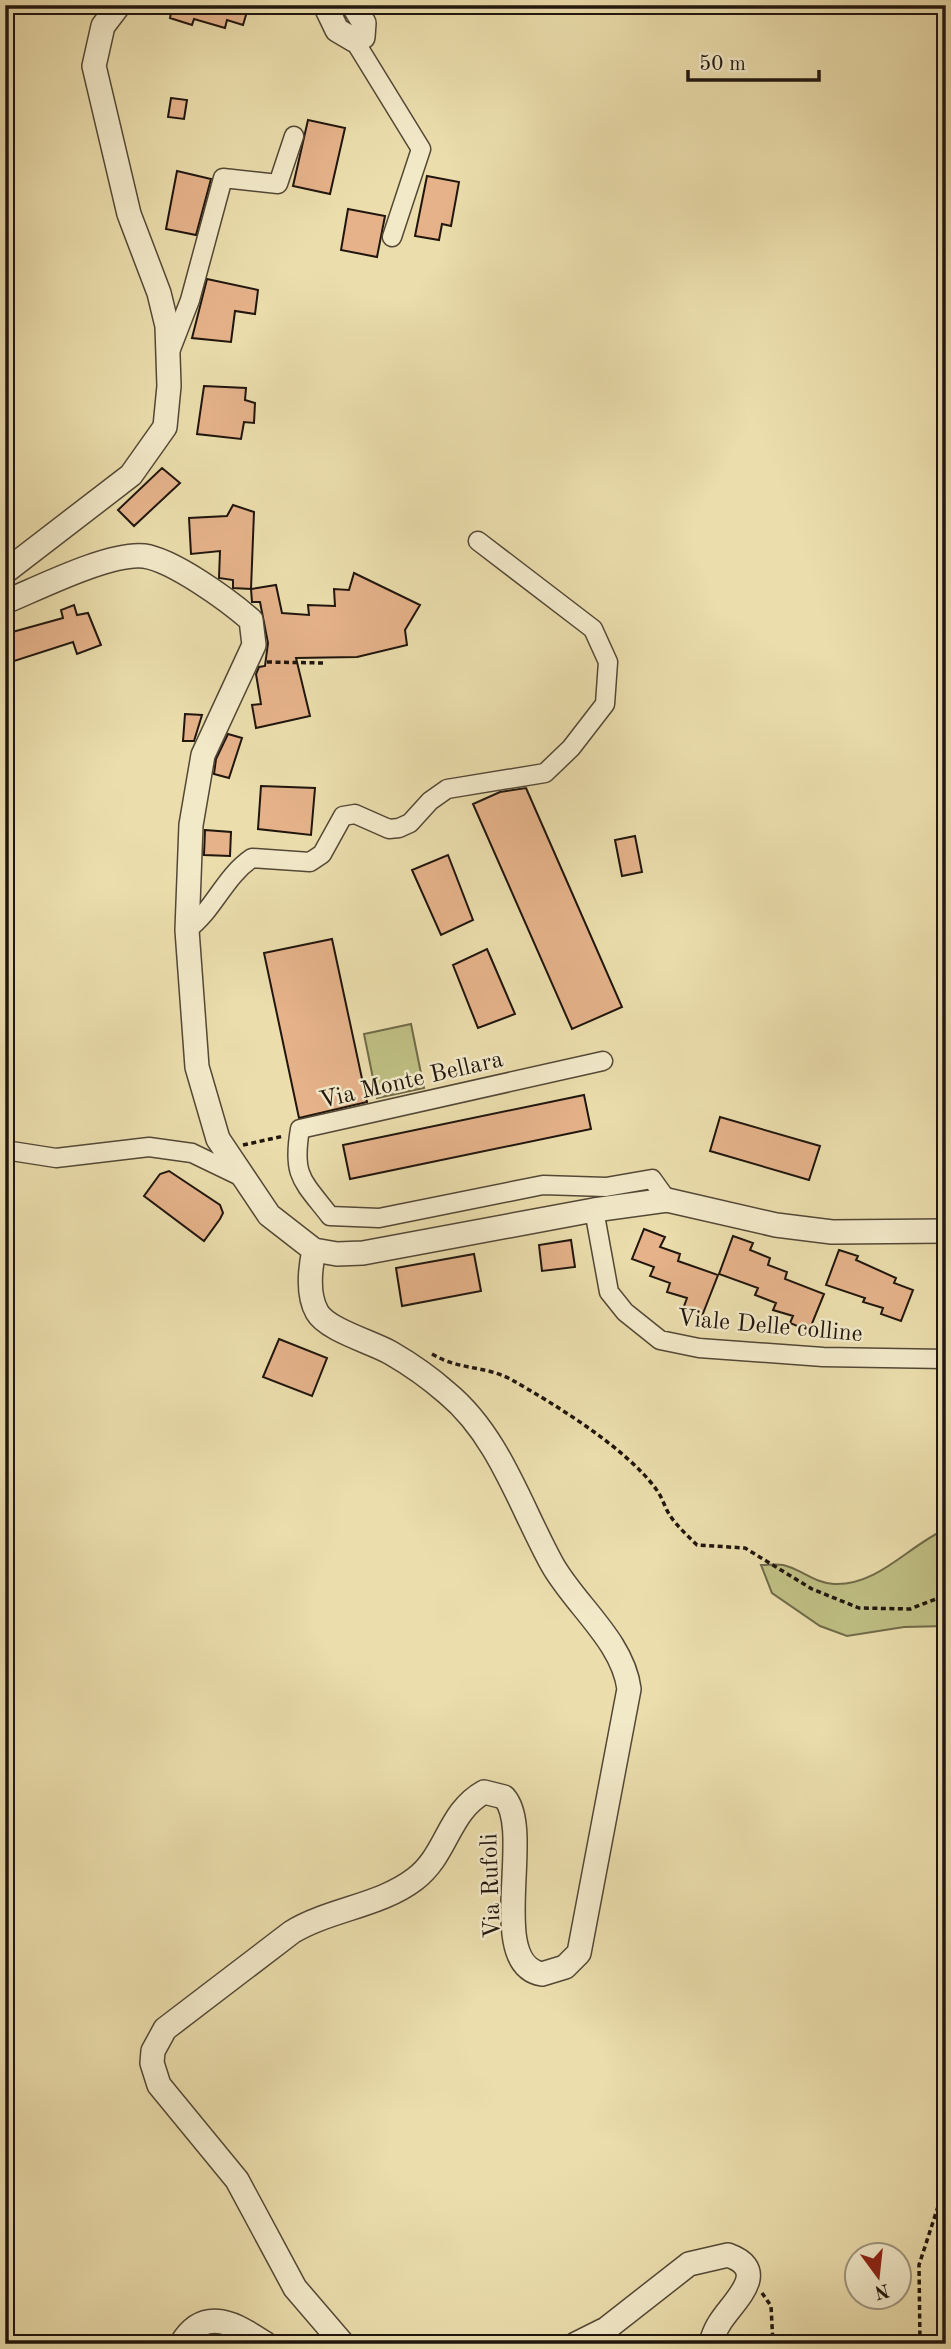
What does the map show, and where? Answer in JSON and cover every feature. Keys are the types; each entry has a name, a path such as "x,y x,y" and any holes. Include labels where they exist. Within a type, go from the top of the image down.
{"street":[{"path":"5,572 131,475 165,427 167,326 159,293 129,214 94,66 103,26 119,5"},
{"path":"325,5 337,30 354,40 421,149 392,237"},
{"path":"353,5 363,23 363,37 354,40"},
{"path":"168,356 190,300 223,177 278,184 294,136"},
{"path":"187,930 202,919 220,888 252,858 310,862 322,854 343,816 355,814 389,829 399,828 410,823 430,801 447,789 545,773 571,748 605,704 608,662 593,629 478,541"},
{"path":"5,602 113,559 143,556 153,558 228,600 251,620 254,645 200,768 191,825 187,930 197,1068 212,1126 225,1149 269,1215 314,1250 337,1254 363,1253 594,1210 667,1200 776,1225 821,1230 946,1231"},
{"name":"Via Monte Bellara","path":"603,1061 300,1129 295,1158 304,1182 330,1216 379,1218 543,1185 606,1187 652,1179 667,1200"},
{"path":"5,1150 56,1158 149,1147 192,1153 246,1179"},
{"name":"Viale Delle colline","path":"594,1210 609,1292 625,1312 660,1340 699,1348 823,1357 946,1359"},
{"name":"Via Rufoli","path":"314,1250 309,1275 316,1311 335,1327 391,1353 424,1374 471,1417 503,1467 552,1565 622,1665 629,1689 579,1953 571,1964 542,1974 530,1970 521,1959 513,1908 515,1835 512,1812 504,1797 484,1792 460,1812 431,1865 415,1880 389,1894 300,1927 165,2029 159,2038 152,2063 159,2085 237,2180 295,2288 343,2344"},
{"path":"576,2344 606,2329 689,2264 728,2255 736,2258 747,2274 746,2290 718,2324 710,2344"},
{"path":"181,2344 199,2326 218,2320 231,2323 266,2344"}],"path":[{"path":"248,662 324,663"},
{"path":"225,1149 299,1133"},
{"path":"429,1352 451,1365 493,1372 509,1379 575,1419 626,1459 656,1489 671,1517 696,1545 745,1548 812,1589 859,1608 910,1609 946,1595"},
{"path":"920,2344 919,2265 946,2182"},
{"path":"746,2290 761,2293 768,2299 771,2306 773,2344"}],"green space":[{"path":"411,1024 424,1088 377,1098 364,1034"},
{"path":"946,1529 946,1626 904,1627 847,1636 820,1626 772,1593 761,1565 783,1565 827,1583 850,1583 879,1572"}],"building":[{"path":"161,5 249,5 243,25 227,20 225,28 194,19 192,25 170,18 171,13 160,9"},
{"path":"171,98 187,100 184,119 168,117"},
{"path":"308,120 345,128 330,194 293,186"},
{"path":"177,171 211,179 196,235 166,229"},
{"path":"427,176 459,182 451,226 442,224 439,240 415,236"},
{"path":"348,209 385,216 377,257 341,250"},
{"path":"207,279 258,290 255,314 235,311 231,342 192,338"},
{"path":"204,386 246,388 245,400 255,403 254,423 244,422 241,439 197,434"},
{"path":"162,468 180,483 134,526 118,510"},
{"path":"233,505 254,512 251,589 233,588 233,580 219,578 220,551 191,554 189,518 227,516"},
{"path":"354,573 420,605 405,630 407,645 357,657 296,658 310,716 256,728 252,705 261,704 256,674 259,667 265,666 268,643 260,602 252,602 251,589 276,585 282,613 309,615 308,605 335,606 334,589 349,590"},
{"path":"74,605 77,615 88,613 101,645 77,654 73,642 5,664 5,634 63,618 61,610"},
{"path":"185,714 202,715 194,741 183,741"},
{"path":"228,734 242,738 229,778 214,774 216,759"},
{"path":"261,786 315,788 311,835 258,829"},
{"path":"526,788 622,1007 572,1029 473,804 500,792"},
{"path":"205,830 231,832 230,856 204,855"},
{"path":"635,836 642,872 622,876 615,840"},
{"path":"448,855 473,920 441,935 412,870"},
{"path":"332,939 367,1102 299,1118 264,953"},
{"path":"487,949 515,1014 478,1028 453,965"},
{"path":"584,1095 591,1129 350,1179 343,1145"},
{"path":"720,1117 820,1146 809,1180 710,1151"},
{"path":"169,1171 220,1205 223,1213 204,1241 144,1196 160,1174"},
{"path":"644,1229 665,1237 660,1247 680,1254 678,1261 718,1275 702,1316 683,1309 687,1298 667,1292 670,1283 650,1276 654,1267 632,1259"},
{"path":"733,1236 753,1243 750,1250 770,1258 768,1265 787,1272 785,1279 824,1294 809,1331 790,1323 793,1316 773,1310 776,1303 755,1295 758,1288 719,1274"},
{"path":"571,1240 575,1267 542,1271 539,1245"},
{"path":"839,1250 858,1256 856,1260 896,1278 894,1283 913,1290 901,1321 881,1314 883,1308 863,1302 865,1298 826,1285"},
{"path":"474,1254 481,1291 402,1306 396,1268"},
{"path":"279,1339 327,1358 312,1396 263,1377"}]}
